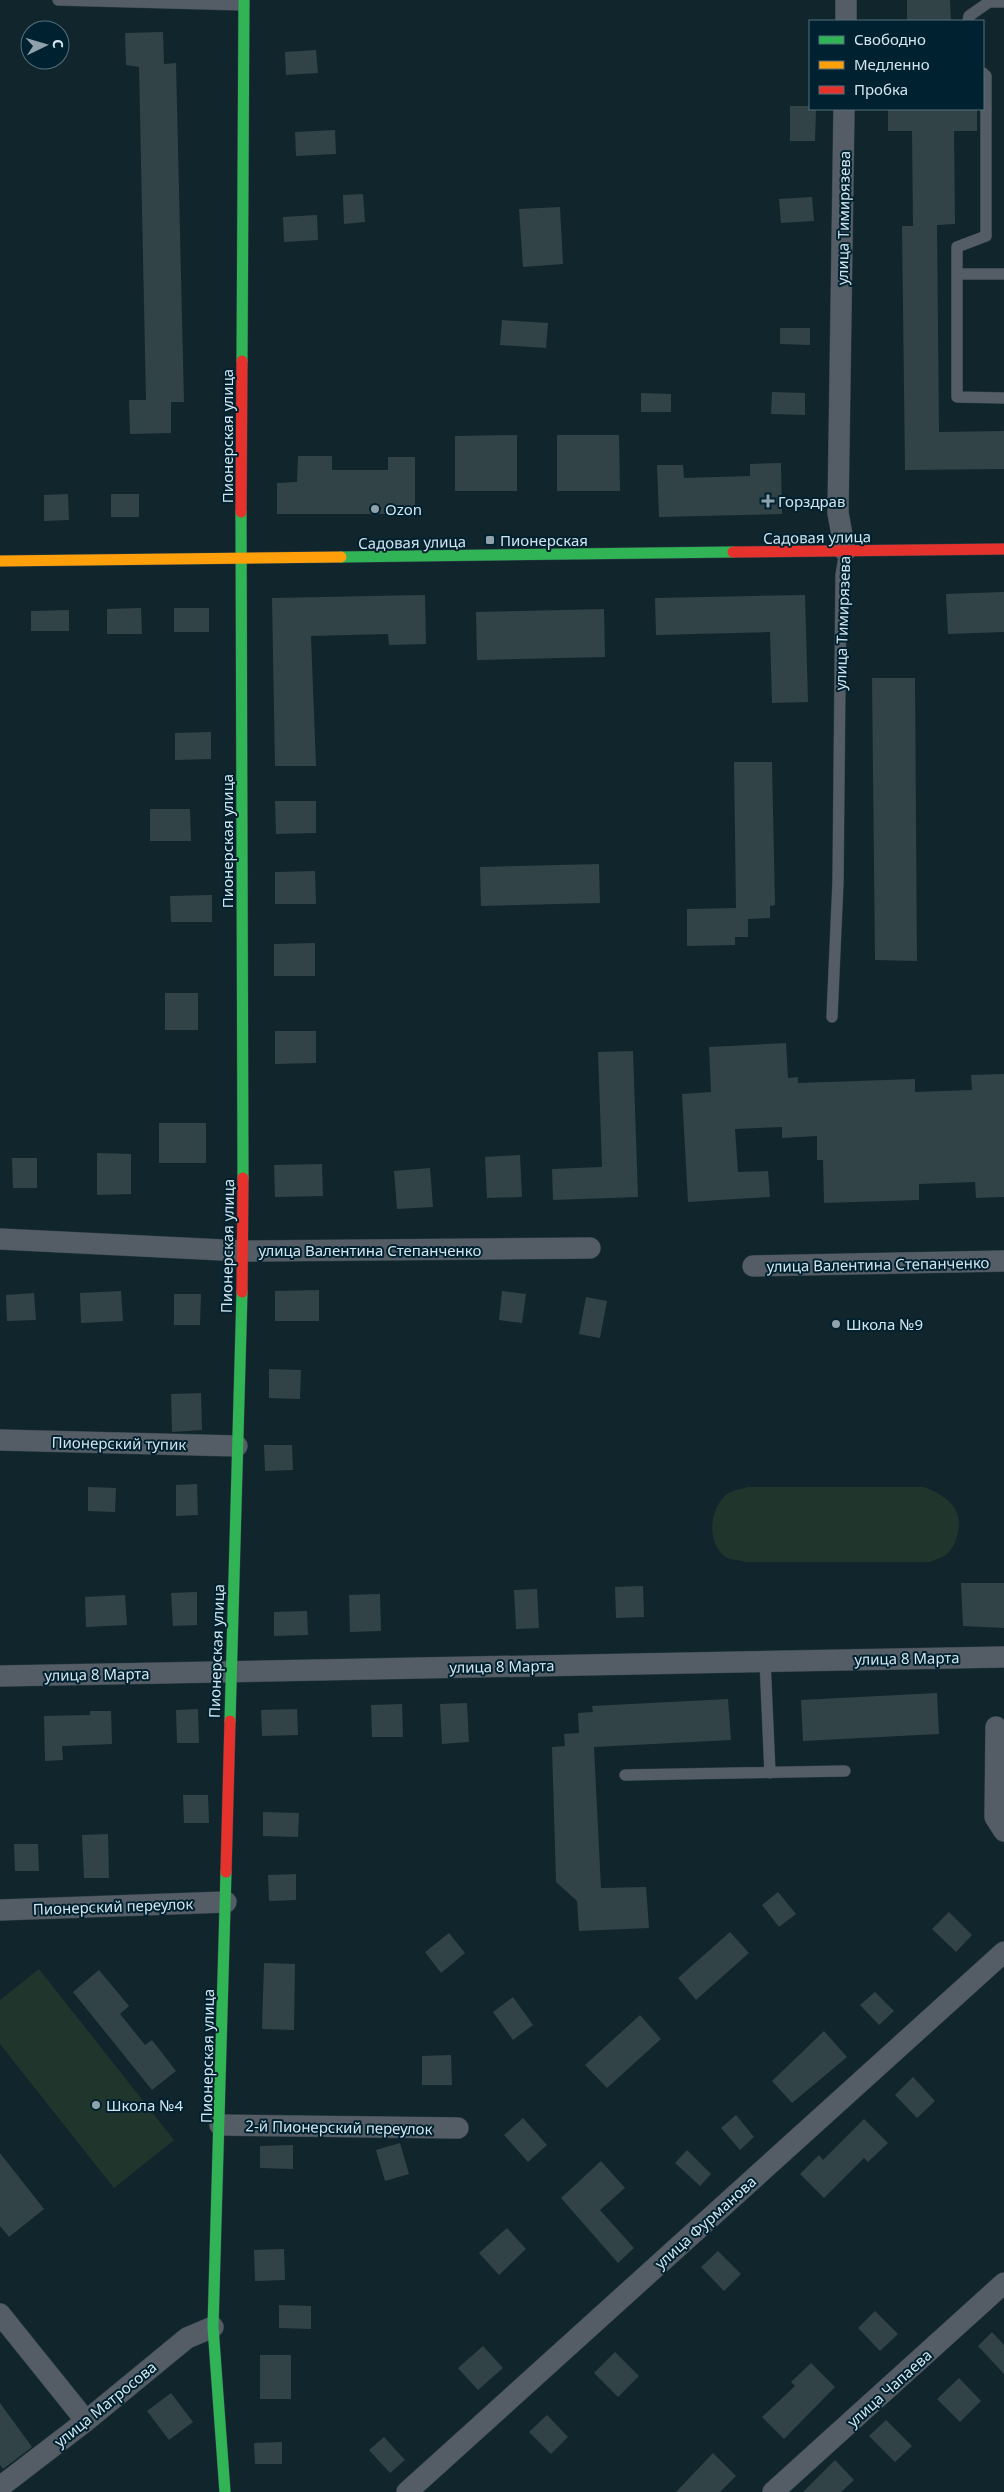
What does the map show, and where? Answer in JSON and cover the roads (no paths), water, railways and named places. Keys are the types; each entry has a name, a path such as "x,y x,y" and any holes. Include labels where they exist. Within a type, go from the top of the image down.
{"street":[{"path":"846,0 846,20"},
{"name":"Пионерская улица","path":"225,2492 213,2327 243,1251 242,560 244,2"},
{"name":"улица Тимирязева","path":"844,110 838,514 845,551"},
{"name":"Садовая улица","path":"0,561 242,560 1004,549"},
{"name":"улица Валентина Степанченко","path":"0,1239 243,1251 590,1248"},
{"name":"улица Валентина Степанченко","path":"753,1266 1004,1261"},
{"name":"Пионерский тупик","path":"0,1440 237,1446"},
{"name":"улица 8 Марта","path":"0,1676 230,1670 1004,1657"},
{"path":"996,1727 995,1817 1004,1831"},
{"name":"Пионерский переулок","path":"0,1910 226,1902"},
{"name":"улица Фурманова","path":"407,2492 1004,1952"},
{"name":"2-й Пионерский переулок","path":"220,2125 458,2128"},
{"name":"улица Чапаева","path":"773,2492 1004,2283"},
{"path":"0,2314 86,2421"},
{"name":"улица Матросова","path":"0,2487 86,2421 187,2338 213,2327"}],"lane":[{"path":"58,0 244,2"},
{"path":"968,20 969,16 989,2 1004,2"},
{"path":"984,74 986,76 986,236 957,247 957,397 1004,398"},
{"path":"957,274 1004,274"},
{"name":"улица Тимирязева","path":"832,1017 838,882 842,575 845,551"},
{"path":"764,1661 770,1773"},
{"path":"625,1775 844,1771"}],"place":[{"name":"Горздрав","path":"768,501"},
{"name":"Ozon","path":"375,509"},
{"name":"Пионерская","path":"490,540"},
{"name":"Школа №9","path":"836,1324"},
{"name":"Школа №4","path":"96,2105"}]}
